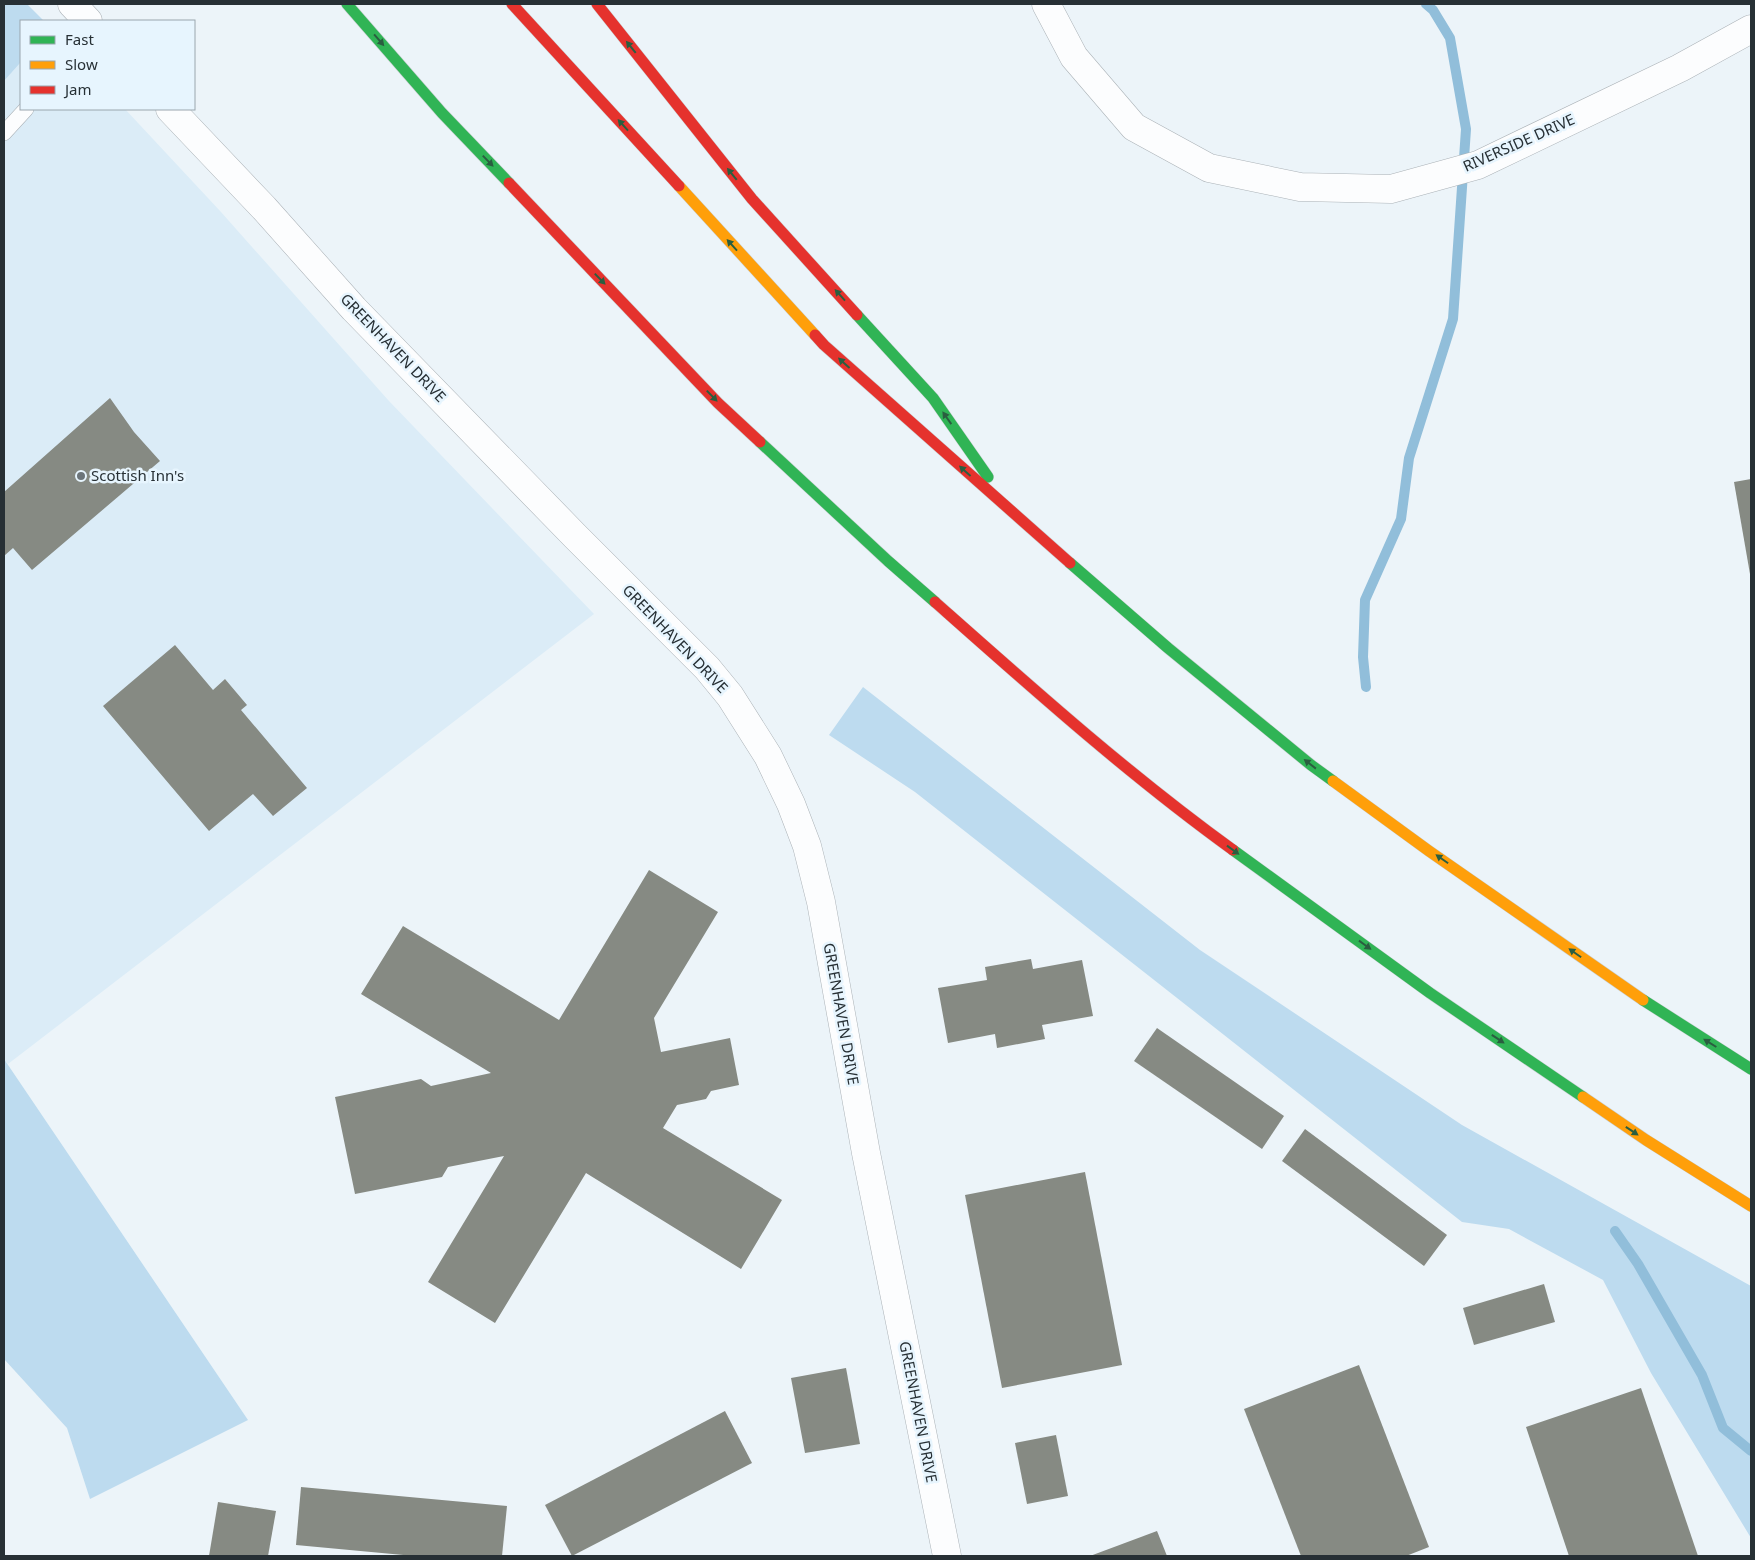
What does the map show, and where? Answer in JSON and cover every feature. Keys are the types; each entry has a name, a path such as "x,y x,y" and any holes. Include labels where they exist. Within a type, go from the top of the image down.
{"highway":[{"path":"347,4 442,113 718,402 888,560 1046,700 1194,822 1422,987 1646,1140 1751,1206"},
{"path":"512,4 824,345 1168,648 1311,765 1437,856 1642,999 1751,1069"},
{"path":"597,4 752,199 933,398 1015,515"}],"street":[{"path":"72,4 87,20"},
{"name":"RIVERSIDE DRIVE","path":"1046,4 1074,57 1134,127 1209,168 1300,187 1391,189 1478,164 1680,68 1751,29"},
{"name":"GREENHAVEN DRIVE","path":"171,110 264,208 359,314 581,543 707,668 730,696 768,756 791,804 807,846 821,902 859,1117 947,1556"}],"lane":[{"path":"4,133 25,110"}],"shaded area":[{"path":"4,4 27,4 43,20 20,20 20,63 4,81"},
{"path":"20,63 20,110 126,110 221,212 389,401 594,614 8,1064 4,1059 4,81"},
{"path":"863,687 1200,950 1462,1125 1751,1286 1751,1538 1651,1373 1603,1280 1509,1229 1462,1222 915,792 829,735"},
{"path":"4,1059 248,1420 90,1499 67,1428 4,1359"}],"building":[{"name":"Scottish Inn's","path":"110,398 134,432 160,461 32,570 13,548 4,556 4,492"},
{"path":"1751,479 1751,574 1750,574 1734,482"},
{"path":"175,645 213,690 225,679 247,705 241,710 307,788 273,816 253,794 209,831 103,706"},
{"path":"649,870 718,912 654,1018 661,1052 730,1038 739,1085 711,1091 706,1099 677,1105 663,1128 782,1200 741,1269 586,1173 495,1323 428,1282 504,1156 448,1167 442,1177 355,1194 335,1097 421,1079 431,1086 491,1073 361,994 403,926 559,1020"},
{"path":"1031,959 1033,969 1082,960 1093,1016 1042,1025 1045,1039 997,1048 995,1034 948,1043 938,988 987,980 985,967"},
{"path":"1157,1028 1284,1116 1262,1149 1134,1061"},
{"path":"1305,1129 1447,1235 1424,1266 1282,1161"},
{"path":"1085,1172 1122,1365 1002,1388 965,1195"},
{"path":"1544,1284 1555,1322 1474,1345 1463,1308"},
{"path":"1359,1365 1429,1547 1406,1556 1301,1556 1244,1409"},
{"path":"846,1368 860,1444 805,1453 791,1378"},
{"path":"1641,1388 1698,1556 1569,1556 1526,1427"},
{"path":"725,1411 752,1463 572,1556 545,1505"},
{"path":"1056,1435 1068,1496 1027,1504 1015,1443"},
{"path":"301,1487 507,1506 502,1556 414,1556 296,1545"},
{"path":"218,1502 276,1511 268,1556 209,1556"},
{"path":"1157,1531 1167,1556 1090,1556"}],"waterway":[{"path":"1366,687 1363,657 1365,600 1401,519 1409,458 1453,319 1466,129 1450,38 1433,10 1426,4"},
{"path":"1615,1231 1638,1264 1702,1375 1723,1428 1751,1451"}],"traffic: fast":[{"path":"347,4 442,113 509,183"},
{"path":"857,315 933,398 988,477"},
{"path":"760,442 935,602"},
{"path":"1070,563 1168,648 1333,781"},
{"path":"1233,850 1430,993 1583,1097"},
{"path":"1643,1000 1751,1069"}],"traffic: slow":[{"path":"679,186 815,335"},
{"path":"1333,781 1429,851 1643,1000"},
{"path":"1583,1097 1646,1140 1751,1206"}],"traffic: jam":[{"path":"512,4 679,186"},
{"path":"597,4 752,199 857,315"},
{"path":"509,183 718,403 760,442"},
{"path":"815,335 1070,563"},
{"path":"935,602 1118,761 1233,850"}],"place":[{"name":"Scottish Inn's","path":"81,476"}]}
